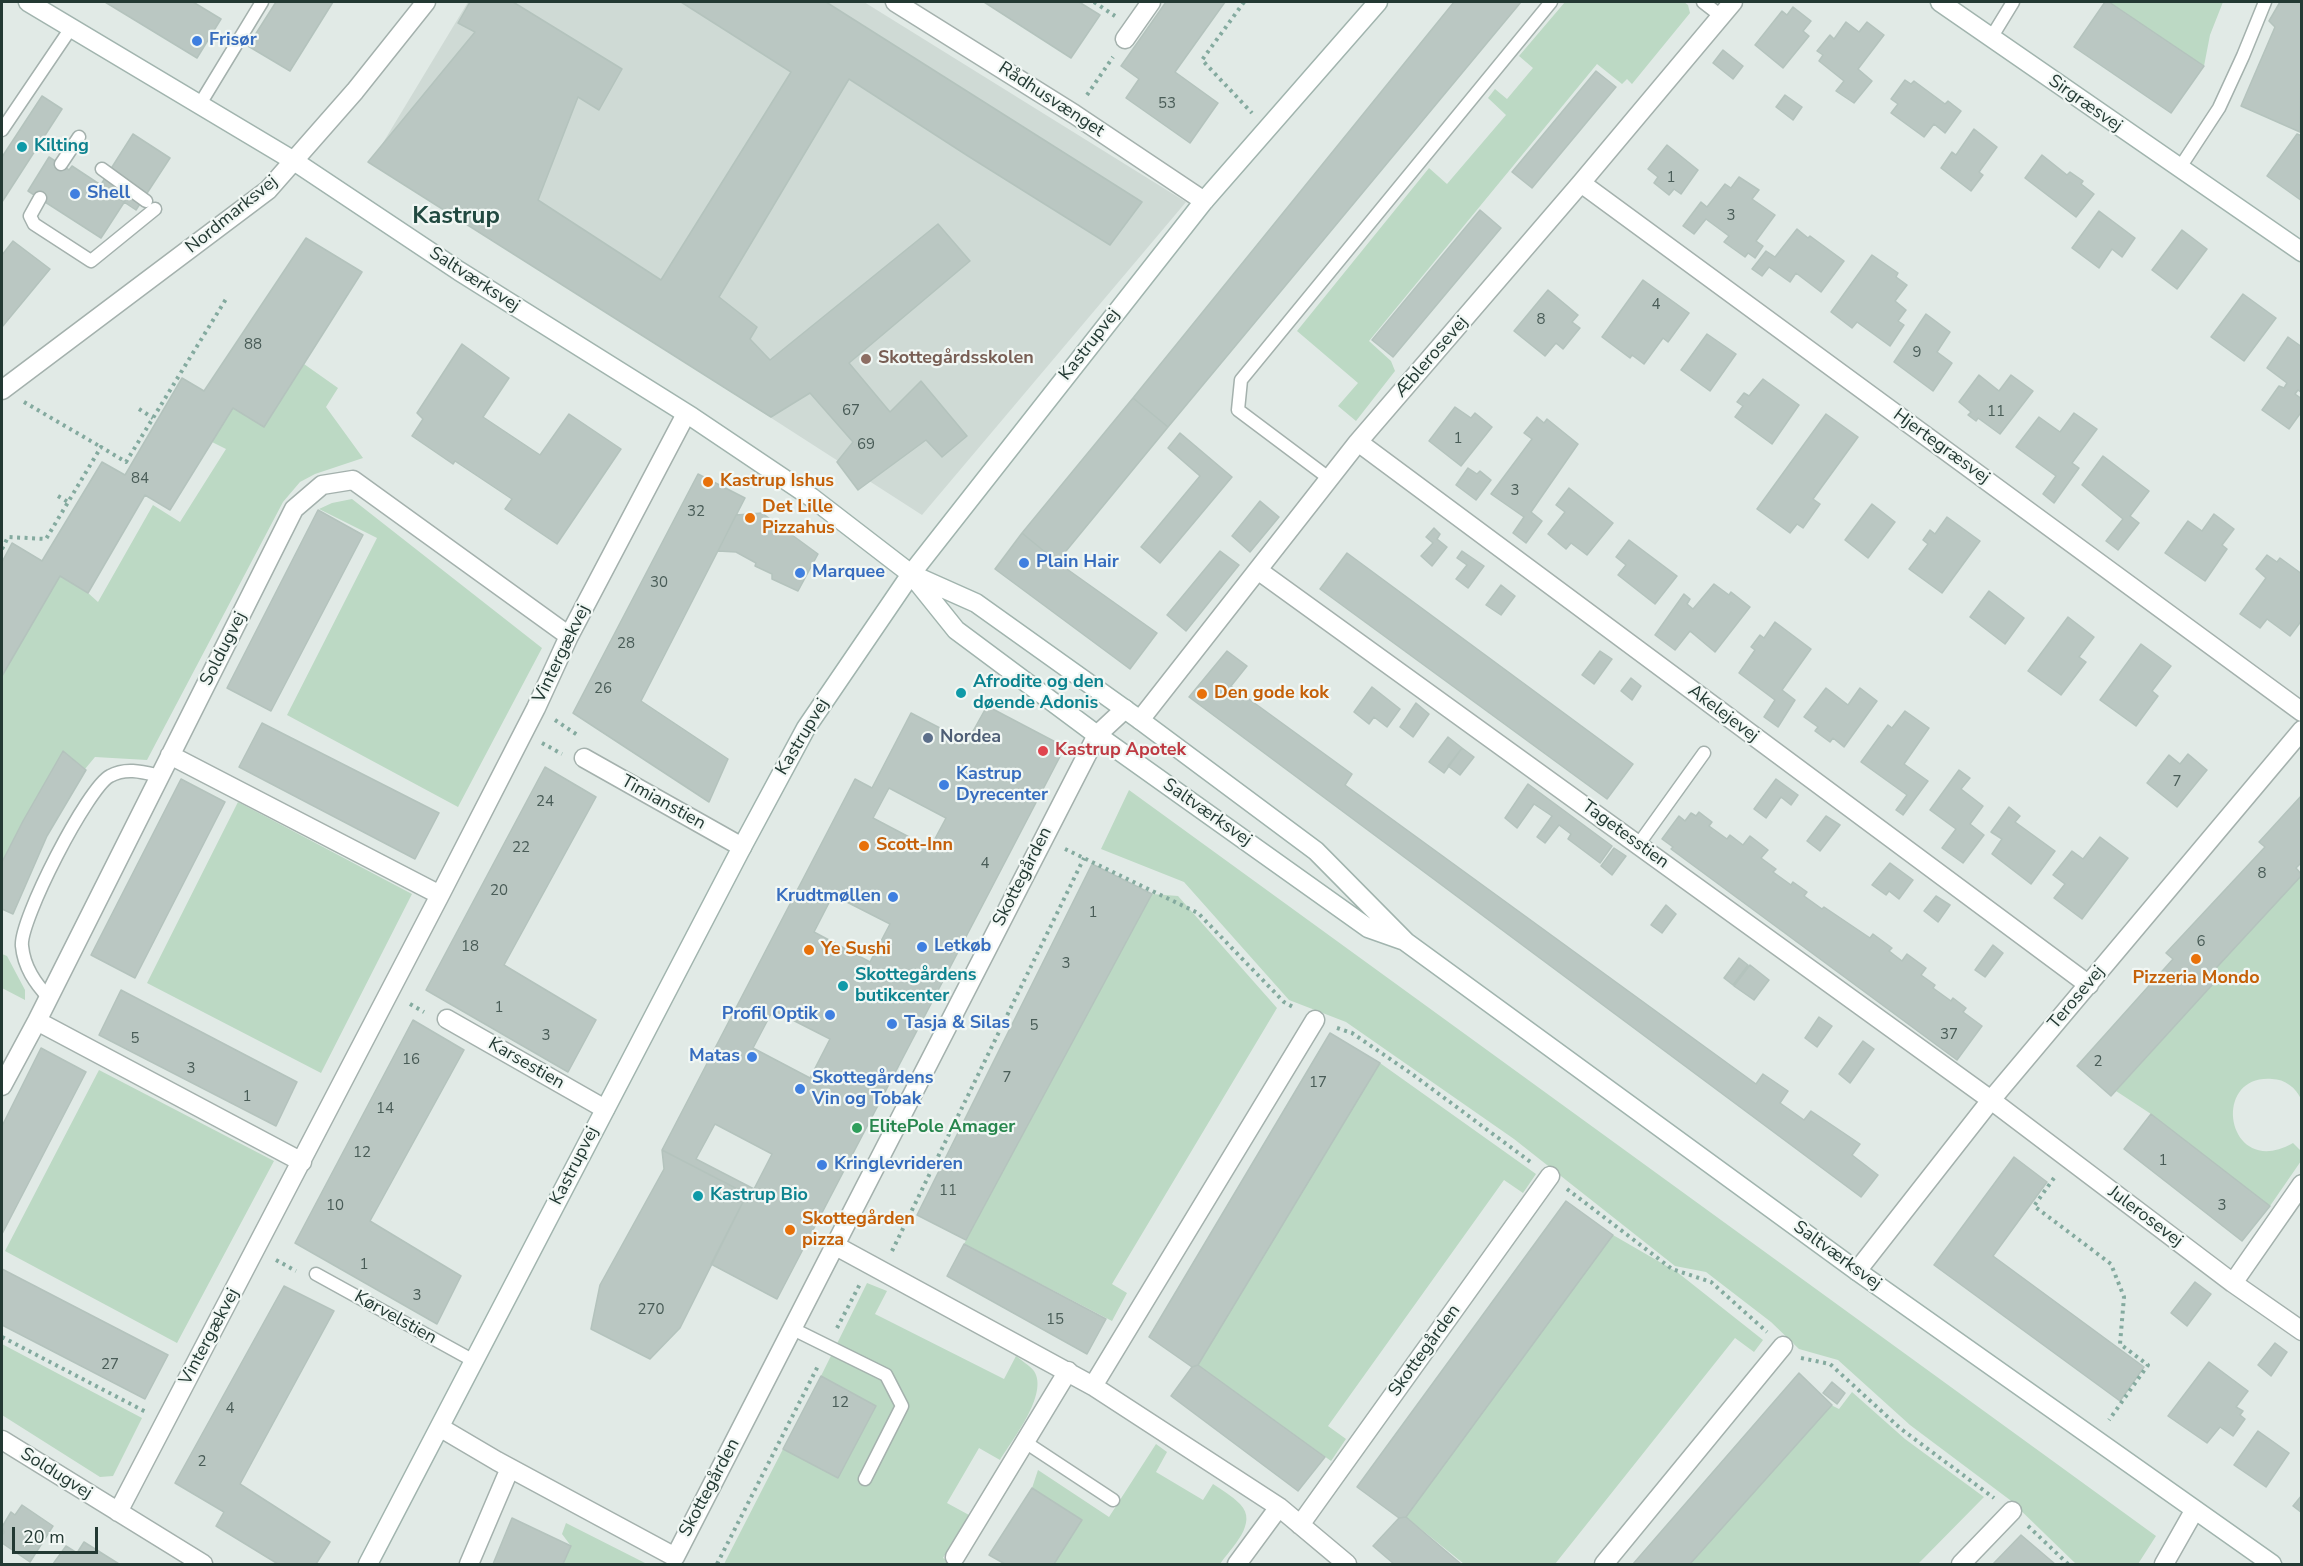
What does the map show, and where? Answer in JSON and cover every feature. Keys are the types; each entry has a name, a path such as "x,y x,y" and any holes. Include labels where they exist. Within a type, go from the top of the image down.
{"street":[{"name":"Saltværksvej","path":"28,2 294,161 459,271 686,414 811,497 911,574 976,603 1316,850 1406,942 1857,1271 2272,1564"},
{"name":"Nordmarksvej","path":"2,389 268,190 355,91 426,2"},
{"name":"Rådhusvænget","path":"896,2 1074,114 1204,201"},
{"path":"1125,39 1151,2"},
{"name":"Kastrupvej","path":"369,1564 741,847 806,728 911,574 1204,201 1378,2"},
{"name":"Æblerosevej","path":"1132,715 1259,571 1358,442 1733,2"},
{"name":"Sirgræsvej","path":"1940,2 2301,252"},
{"name":"Hjertegræsvej","path":"1581,183 2301,712"},
{"name":"Vintergækvej","path":"118,1512 390,992 536,708 569,636 686,414"},
{"name":"Akelejevej","path":"1358,442 2089,985"},
{"name":"Soldugvej","path":"2,1086 49,998 294,509 322,485 353,480 569,636"},
{"name":"Tagetesstien","path":"1259,571 1991,1100"},
{"name":"Saltværksvej","path":"911,574 956,630 1097,735 1368,928 1406,942"},
{"name":"Skottegården","path":"441,1428 675,1557 1097,735 1132,715"},
{"name":"Terosevej","path":"1857,1271 1991,1100 2301,730"},
{"path":"170,755 440,895"},
{"name":"Timianstien","path":"584,758 741,847"},
{"name":"Karsestien","path":"447,1019 605,1109"},
{"path":"1093,1386 1315,1020"},
{"path":"37,1021 302,1161"},
{"name":"Julerosevej","path":"1991,1100 2233,1283 2301,1331"},
{"name":"Skottegården","path":"1300,1525 1550,1176"},
{"path":"2233,1283 2301,1184"},
{"path":"836,1246 1093,1386 1279,1507 1347,1564"},
{"path":"1604,1564 1783,1346"},
{"path":"955,1557 1068,1371"},
{"name":"Soldugvej","path":"2,1440 203,1564"},
{"path":"469,1564 510,1468"},
{"path":"1238,1564 1279,1507"},
{"path":"1961,1564 2012,1511"},
{"path":"2164,1564 2194,1511"}],"lane":[{"path":"200,105 262,2"},
{"path":"1330,479 1238,410 1241,380 1551,2"},
{"path":"1703,2 1721,16"},
{"path":"1991,38 2013,2"},
{"path":"2179,169 2219,108 2265,2"},
{"path":"2,130 71,28"},
{"path":"61,164 79,137"},
{"path":"40,198 30,216 34,224 91,261 150,205 102,169"},
{"path":"1638,845 1704,753"},
{"path":"49,998 33,982 21,944 26,924 49,871 99,784 123,771 134,770 160,776"},
{"name":"Kørvelstien","path":"316,1275 474,1361"},
{"path":"793,1329 886,1375 903,1406 865,1479"},
{"path":"1025,1442 1113,1500"}],"path":[{"path":"1244,2 1202,60 1267,128"},
{"path":"1074,114 1125,39"},
{"path":"2,389 126,462 226,299"},
{"path":"139,409 153,418"},
{"path":"2,549 8,537 46,540 101,447"},
{"path":"58,496 68,502"},
{"path":"523,732 574,760 584,758 591,744 536,708"},
{"path":"717,1564 828,1346 876,1268 1084,858"},
{"path":"390,992 438,1020 447,1019"},
{"path":"2068,1158 2034,1206 2111,1264 2124,1297 2120,1344 2148,1365 2095,1440"},
{"path":"256,1249 306,1277 316,1275"},
{"path":"2,1337 165,1422"}],"shaded area":[{"name":"Skottegårdsskolen","path":"468,2 864,2 1186,202 922,515 372,161"}],"green space":[{"path":"1565,2 1684,2 1688,5 1690,13 1632,84 1627,79 1622,84 1597,64 1369,341 1391,361 1395,371 1356,421 1338,406 1358,383 1297,331 1429,168 1447,184 1506,115 1488,98 1495,89 1507,99 1533,68 1519,56"},
{"path":"2109,2 2223,2 2210,35 2204,66"},
{"path":"304,364 338,388 326,407 363,458 315,474 300,482 283,502 147,760 95,757 85,769 63,751 2,862 2,676 60,576 87,592 98,602 153,505 180,522 226,449 212,442 233,408 264,427"},
{"path":"352,499 542,648 458,807 287,715 377,538 319,509 332,503"},
{"path":"1129,790 2156,1536 2138,1564 2076,1564 2010,1500 1910,1425 1838,1360 1799,1349 1771,1322 1706,1272 1675,1266 1514,1139 1346,1022 1289,1000 1184,882 1101,849"},
{"path":"238,802 412,894 321,1073 147,983"},
{"path":"2301,875 2301,1099 2290,1085 2272,1079 2252,1082 2239,1092 2234,1107 2234,1123 2241,1138 2253,1148 2271,1151 2293,1143 2301,1151 2301,1161 2270,1206 2151,1114 2116,1091 2212,985 2206,979"},
{"path":"1152,894 1178,896 1277,1008 1112,1284 1127,1293 1112,1321 964,1244"},
{"path":"2,954 7,956 25,990 25,1000 2,988"},
{"path":"1380,1063 1536,1174 1523,1193 1504,1180 1328,1426 1346,1439 1331,1461 1198,1365"},
{"path":"99,1070 274,1161 177,1343 5,1251"},
{"path":"1613,1235 1677,1272 1763,1340 1754,1352 1735,1338 1555,1564 1464,1564 1406,1517"},
{"path":"867,1283 887,1291 875,1314 1004,1379 1016,1356 1034,1371 1037,1392 1033,1404 1000,1460 979,1448 947,1503 969,1515 943,1558 954,1564 724,1564 783,1449 838,1478 876,1406 821,1376"},
{"path":"2,1344 142,1418 113,1476 100,1477 2,1415"},
{"path":"1852,1392 1905,1439 1984,1497 1918,1564 1690,1564 1831,1405 1839,1409"},
{"path":"1156,1444 1167,1452 1156,1472 1203,1500 1213,1484 1237,1501 1245,1511 1245,1527 1220,1564 1054,1564 1082,1520 1032,1488 1038,1470 1109,1517"},
{"path":"566,1523 647,1564 563,1564 571,1546 562,1534"}],"building":[{"path":"105,2 193,2 221,19 197,58"},
{"path":"276,2 333,2 290,71 248,46"},
{"path":"470,2 513,2 622,69 599,110 578,97 538,200 661,280 791,72 681,2 826,2 1142,202 1110,245 849,79 719,297 757,327 750,339 770,360 938,224 970,261 849,363 890,412 921,381 967,436 942,457 926,440 858,490 837,462 853,442 810,393 771,417 368,162 475,32 458,23"},
{"path":"984,2 1079,2 1100,15 1071,58"},
{"path":"1166,2 1225,2 1175,72 1218,103 1190,143 1126,98 1139,79 1121,66"},
{"path":"1454,2 1521,2 1168,427 1133,398"},
{"path":"2105,2 2109,2 2204,66 2171,113 2074,47"},
{"path":"2280,2 2302,2 2300,132 2241,106 2275,27 2269,21"},
{"path":"1793,7 1811,21 1803,31 1809,36 1783,68 1755,45 1782,11 1787,15"},
{"path":"1846,22 1859,32 1867,22 1884,35 1858,69 1872,81 1854,103 1836,91 1844,81 1819,61 1823,55 1817,51 1830,35 1834,39"},
{"path":"1723,50 1743,66 1733,79 1713,63"},
{"path":"1596,71 1616,87 1532,188 1512,172"},
{"path":"1905,80 1911,84 1914,81 1945,104 1948,101 1961,111 1945,133 1934,124 1924,137 1891,113 1898,104 1891,99"},
{"path":"1785,95 1802,107 1793,120 1776,107"},
{"name":"Kilting","path":"42,96 62,109 2,202 2,157"},
{"path":"1974,129 1997,147 1979,172 1983,175 1971,191 1941,168 1952,152 1956,155"},
{"path":"133,134 170,158 136,210 100,186"},
{"path":"2297,134 2302,136 2302,201 2267,176"},
{"path":"1667,145 1698,170 1681,194 1674,189 1669,195 1654,183 1658,177 1648,169"},
{"path":"2042,155 2067,175 2070,172 2083,181 2081,184 2094,194 2076,217 2025,178"},
{"name":"Shell","path":"49,157 69,170 72,166 125,201 101,238 28,191"},
{"path":"1739,177 1759,190 1752,199 1775,215 1756,241 1763,246 1755,258 1748,253 1745,257 1724,242 1729,236 1706,219 1694,234 1683,226 1701,202 1707,207 1725,184 1731,188"},
{"path":"1480,210 1501,228 1393,357 1372,340"},
{"path":"2099,211 2135,238 2122,257 2112,249 2099,268 2072,248"},
{"path":"1797,229 1844,261 1821,292 1796,273 1790,282 1769,267 1762,276 1752,269 1766,251 1775,257"},
{"path":"2182,230 2207,249 2177,289 2152,270"},
{"path":"306,238 362,272 264,427 233,408 170,510 145,495 88,593 60,576 2,676 2,562 12,543 42,561 102,462 125,475 182,378 204,391"},
{"path":"13,241 50,269 2,327 2,255"},
{"path":"1872,255 1898,273 1896,277 1907,285 1895,301 1906,310 1898,321 1904,325 1890,346 1857,322 1852,328 1831,312"},
{"path":"1643,280 1689,313 1668,342 1663,338 1644,364 1632,355 1630,358 1602,337"},
{"path":"1548,290 1578,315 1572,322 1580,328 1563,349 1556,343 1545,356 1514,331"},
{"path":"2243,294 2276,318 2244,361 2211,337"},
{"path":"1926,314 1950,332 1937,352 1952,363 1933,391 1894,362"},
{"path":"1707,334 1736,354 1710,391 1681,370"},
{"path":"2288,337 2302,347 2302,393 2298,390 2295,394 2302,399 2302,411 2289,429 2262,410 2279,386 2284,388 2287,383 2267,368"},
{"path":"462,344 509,378 483,417 540,455 569,414 621,449 557,544 505,509 512,499 455,461 453,464 412,436 423,419 417,413"},
{"path":"1979,375 1999,391 2011,375 2033,391 2000,434 1978,418 1976,421 1968,415 1971,412 1959,402"},
{"path":"1763,379 1799,405 1772,444 1735,417 1743,406 1737,402 1744,393 1749,396"},
{"path":"1133,398 1168,427 1057,562 1022,533"},
{"path":"1455,407 1471,418 1475,413 1492,427 1461,466 1429,441"},
{"path":"2074,413 2097,429 2072,463 2079,468 2054,503 2043,494 2056,476 2016,447 2039,417 2060,432"},
{"path":"1826,414 1858,437 1813,499 1820,504 1803,528 1797,524 1790,533 1757,509"},
{"path":"1537,417 1544,423 1547,419 1578,444 1531,512 1542,521 1526,543 1513,533 1524,517 1491,494 1532,439 1524,433"},
{"path":"1180,433 1232,477 1160,563 1141,547 1200,476 1168,448"},
{"path":"2103,456 2149,491 2130,516 2139,523 2118,550 2106,541 2123,519 2082,485"},
{"path":"1468,468 1477,474 1480,471 1491,480 1476,500 1456,485"},
{"path":"698,474 745,498 641,701 728,759 709,802 573,713"},
{"path":"1569,488 1613,523 1587,555 1571,543 1566,549 1548,534 1565,512 1556,505"},
{"path":"1260,501 1279,517 1250,552 1232,536"},
{"path":"1872,504 1895,522 1868,558 1845,540"},
{"path":"318,510 363,535 271,711 227,688"},
{"path":"762,513 818,554 798,591 772,579 772,574 755,566 756,563 736,552 718,551 736,515"},
{"path":"2214,514 2234,529 2222,545 2227,549 2205,581 2165,553 2188,521 2202,531"},
{"path":"1947,517 1980,541 1942,593 1909,569 1928,544 1923,540 1930,530 1935,534"},
{"path":"1434,528 1440,534 1437,539 1447,547 1432,566 1421,556 1433,543 1426,537"},
{"path":"1022,533 1057,562 1157,633 1130,669 995,569"},
{"path":"1629,540 1677,576 1655,604 1618,575 1626,565 1616,557"},
{"path":"1220,551 1239,565 1186,631 1167,615"},
{"path":"1462,551 1484,566 1468,588 1456,579 1467,565 1457,558"},
{"path":"1347,553 1633,764 1607,799 1320,589"},
{"path":"2267,555 2277,562 2280,558 2302,574 2302,620 2290,636 2267,619 2260,628 2240,614 2266,578 2256,569"},
{"path":"1714,584 1729,595 1731,592 1750,607 1715,652 1690,631 1675,650 1655,635 1684,594 1690,599 1687,604 1693,609"},
{"path":"1501,585 1515,596 1501,615 1486,605"},
{"path":"1989,591 2024,618 2005,644 1970,617"},
{"path":"2068,617 2094,637 2079,657 2086,662 2061,695 2028,671"},
{"path":"1775,622 1811,649 1782,690 1795,700 1778,727 1764,717 1775,700 1739,673 1755,650 1751,647 1760,635 1764,638"},
{"path":"2141,644 2171,666 2152,691 2158,696 2136,726 2100,700"},
{"path":"1227,651 1247,666 1231,686 1352,774 1345,785 1756,1084 1763,1074 1788,1091 1780,1103 1804,1120 1811,1111 1860,1144 1852,1155 1878,1175 1861,1197 1189,697"},
{"path":"1600,651 1612,659 1594,684 1582,675"},
{"path":"1631,678 1641,686 1632,700 1621,691"},
{"path":"1372,687 1400,709 1387,727 1374,717 1369,724 1354,712"},
{"path":"1826,688 1848,705 1860,688 1877,701 1844,747 1833,738 1830,742 1815,731 1818,727 1804,717"},
{"path":"1416,703 1429,714 1413,737 1400,727"},
{"name":"Skottegårdens butikcenter","path":"987,706 1065,747 777,1299 711,1264 747,1194 662,1150 855,779 872,788 911,713 967,742","holes":["889,788 946,818 930,848 873,818","833,895 890,924 870,962 814,932","773,1010 830,1039 810,1078 753,1048","715,1124 772,1154 754,1189 696,1159"]},
{"path":"1905,711 1929,728 1904,764 1928,781 1903,815 1896,810 1907,795 1861,762 1888,725 1892,728"},
{"path":"262,723 439,813 415,859 239,767"},
{"path":"1448,737 1462,748 1444,773 1429,762"},
{"path":"1462,748 1474,757 1460,775 1448,766"},
{"path":"63,751 86,770 47,836 13,914 2,909 2,862"},
{"path":"2188,754 2207,770 2177,807 2147,783 2169,755 2180,764"},
{"path":"545,767 596,797 504,965 596,1020 568,1072 426,990"},
{"path":"1959,770 1970,778 1961,789 1983,806 1970,824 1984,835 1963,863 1942,848 1956,829 1930,810"},
{"path":"181,779 225,802 135,978 91,955"},
{"path":"1776,779 1798,795 1791,805 1781,797 1766,818 1754,809"},
{"path":"1528,784 1612,846 1600,863 1568,839 1571,834 1559,825 1545,843 1537,837 1552,816 1534,804 1517,828 1505,818"},
{"path":"2302,795 2302,862 2296,868 2302,875 2206,979 2213,984 2111,1096 2077,1066 2173,959 2166,953 2265,847 2259,842"},
{"path":"2009,807 2020,816 2015,822 2055,851 2031,884 1992,854 2002,839 1991,832"},
{"path":"1699,812 1712,822 1709,826 1727,839 1730,835 1743,845 1750,836 1768,850 1761,858 1776,869 1773,872 1791,885 1793,882 1807,892 1804,896 1822,909 1824,907 1870,938 1873,934 1892,948 1889,951 1902,961 1907,954 1926,968 1921,975 1935,985 1933,988 1951,1001 1953,998 1966,1008 1963,1012 1982,1026 1957,1060 1671,849 1673,847 1662,839 1679,816 1685,821 1691,813 1696,816"},
{"path":"1826,816 1840,825 1820,851 1807,841"},
{"path":"2100,837 2128,858 2082,919 2054,898 2065,884 2053,875 2072,851 2083,859"},
{"path":"1614,848 1626,856 1612,875 1601,866"},
{"path":"1890,863 1913,880 1899,899 1889,891 1886,895 1872,885"},
{"path":"1092,864 1152,894 966,1240 917,1215"},
{"path":"1936,896 1950,905 1938,922 1924,911"},
{"path":"1666,905 1676,914 1662,933 1651,925"},
{"path":"1993,945 2003,953 1985,977 1975,970"},
{"path":"1739,958 1748,965 1733,985 1724,978"},
{"path":"1750,965 1769,980 1754,1000 1734,986"},
{"path":"121,990 297,1082 276,1126 99,1035"},
{"path":"1819,1017 1832,1026 1817,1047 1805,1038"},
{"path":"413,1020 464,1050 370,1221 461,1276 437,1324 295,1243"},
{"path":"1330,1033 1380,1063 1198,1365 1192,1367 1149,1337"},
{"path":"1863,1041 1874,1049 1850,1083 1839,1074"},
{"path":"41,1048 86,1072 2,1234 2,1126"},
{"path":"2151,1114 2270,1206 2242,1241 2124,1149"},
{"path":"662,1150 747,1194 680,1328 650,1359 591,1329 600,1285 664,1169"},
{"path":"2014,1157 2047,1182 1993,1256 2144,1367 2120,1401 1934,1265"},
{"path":"1566,1201 1613,1235 1406,1517 1399,1518 1357,1487"},
{"path":"964,1244 1106,1319 1087,1354 947,1276"},
{"path":"2,1269 168,1355 145,1399 2,1325"},
{"path":"2195,1282 2211,1294 2187,1326 2171,1313"},
{"path":"284,1286 334,1311 240,1484 330,1542 316,1564 278,1564 216,1526 224,1512 175,1483"},
{"path":"2275,1343 2287,1352 2271,1376 2258,1365"},
{"path":"2209,1362 2248,1391 2236,1407 2243,1411 2240,1415 2245,1419 2233,1436 2220,1427 2207,1443 2168,1416"},
{"path":"1198,1365 1325,1457 1298,1491 1171,1396 1192,1367"},
{"path":"1799,1373 1832,1405 1690,1564 1633,1564"},
{"path":"821,1376 876,1406 838,1478 783,1449"},
{"path":"1832,1382 1845,1393 1837,1404 1823,1393"},
{"path":"2258,1431 2289,1453 2266,1487 2234,1465"},
{"path":"1032,1488 1082,1520 1054,1564 1005,1564 989,1555"},
{"path":"2302,1495 2302,1513 2293,1506"},
{"path":"22,1505 53,1526 30,1562 2,1543 4,1532 2,1527 11,1512 15,1515"},
{"path":"1406,1517 1461,1564 1394,1564 1373,1546 1399,1518"},
{"path":"512,1518 571,1546 563,1564 493,1564"},
{"path":"2021,1535 2055,1564 1993,1564"},
{"path":"84,1542 119,1564 53,1564 66,1546 77,1553"}],"place":[{"name":"Frisør","path":"197,41"},
{"name":"Kilting","path":"22,147"},
{"name":"Shell","path":"75,194"},
{"name":"Skottegårdsskolen","path":"866,359"},
{"name":"Kastrup Ishus","path":"708,482"},
{"name":"Det Lille Pizzahus","path":"750,518"},
{"name":"Plain Hair","path":"1024,563"},
{"name":"Marquee","path":"800,573"},
{"name":"Afrodite og den døende Adonis","path":"961,693"},
{"name":"Den gode kok","path":"1202,694"},
{"name":"Nordea","path":"928,738"},
{"name":"Kastrup Apotek","path":"1043,751"},
{"name":"Kastrup Dyrecenter","path":"944,785"},
{"name":"Scott-Inn","path":"864,846"},
{"name":"Krudtmøllen","path":"893,897"},
{"name":"Letkøb","path":"922,947"},
{"name":"Ye Sushi","path":"809,950"},
{"name":"Pizzeria Mondo","path":"2196,959"},
{"name":"Skottegårdens butikcenter","path":"843,986"},
{"name":"Profil Optik","path":"830,1015"},
{"name":"Tasja & Silas","path":"892,1024"},
{"name":"Matas","path":"752,1057"},
{"name":"Skottegårdens Vin og Tobak","path":"800,1089"},
{"name":"ElitePole Amager","path":"857,1128"},
{"name":"Kringlevrideren","path":"822,1165"},
{"name":"Kastrup Bio","path":"698,1196"},
{"name":"Skottegården pizza","path":"790,1230"}],"district":[{"name":"Kastrup","path":"456,217"}]}
